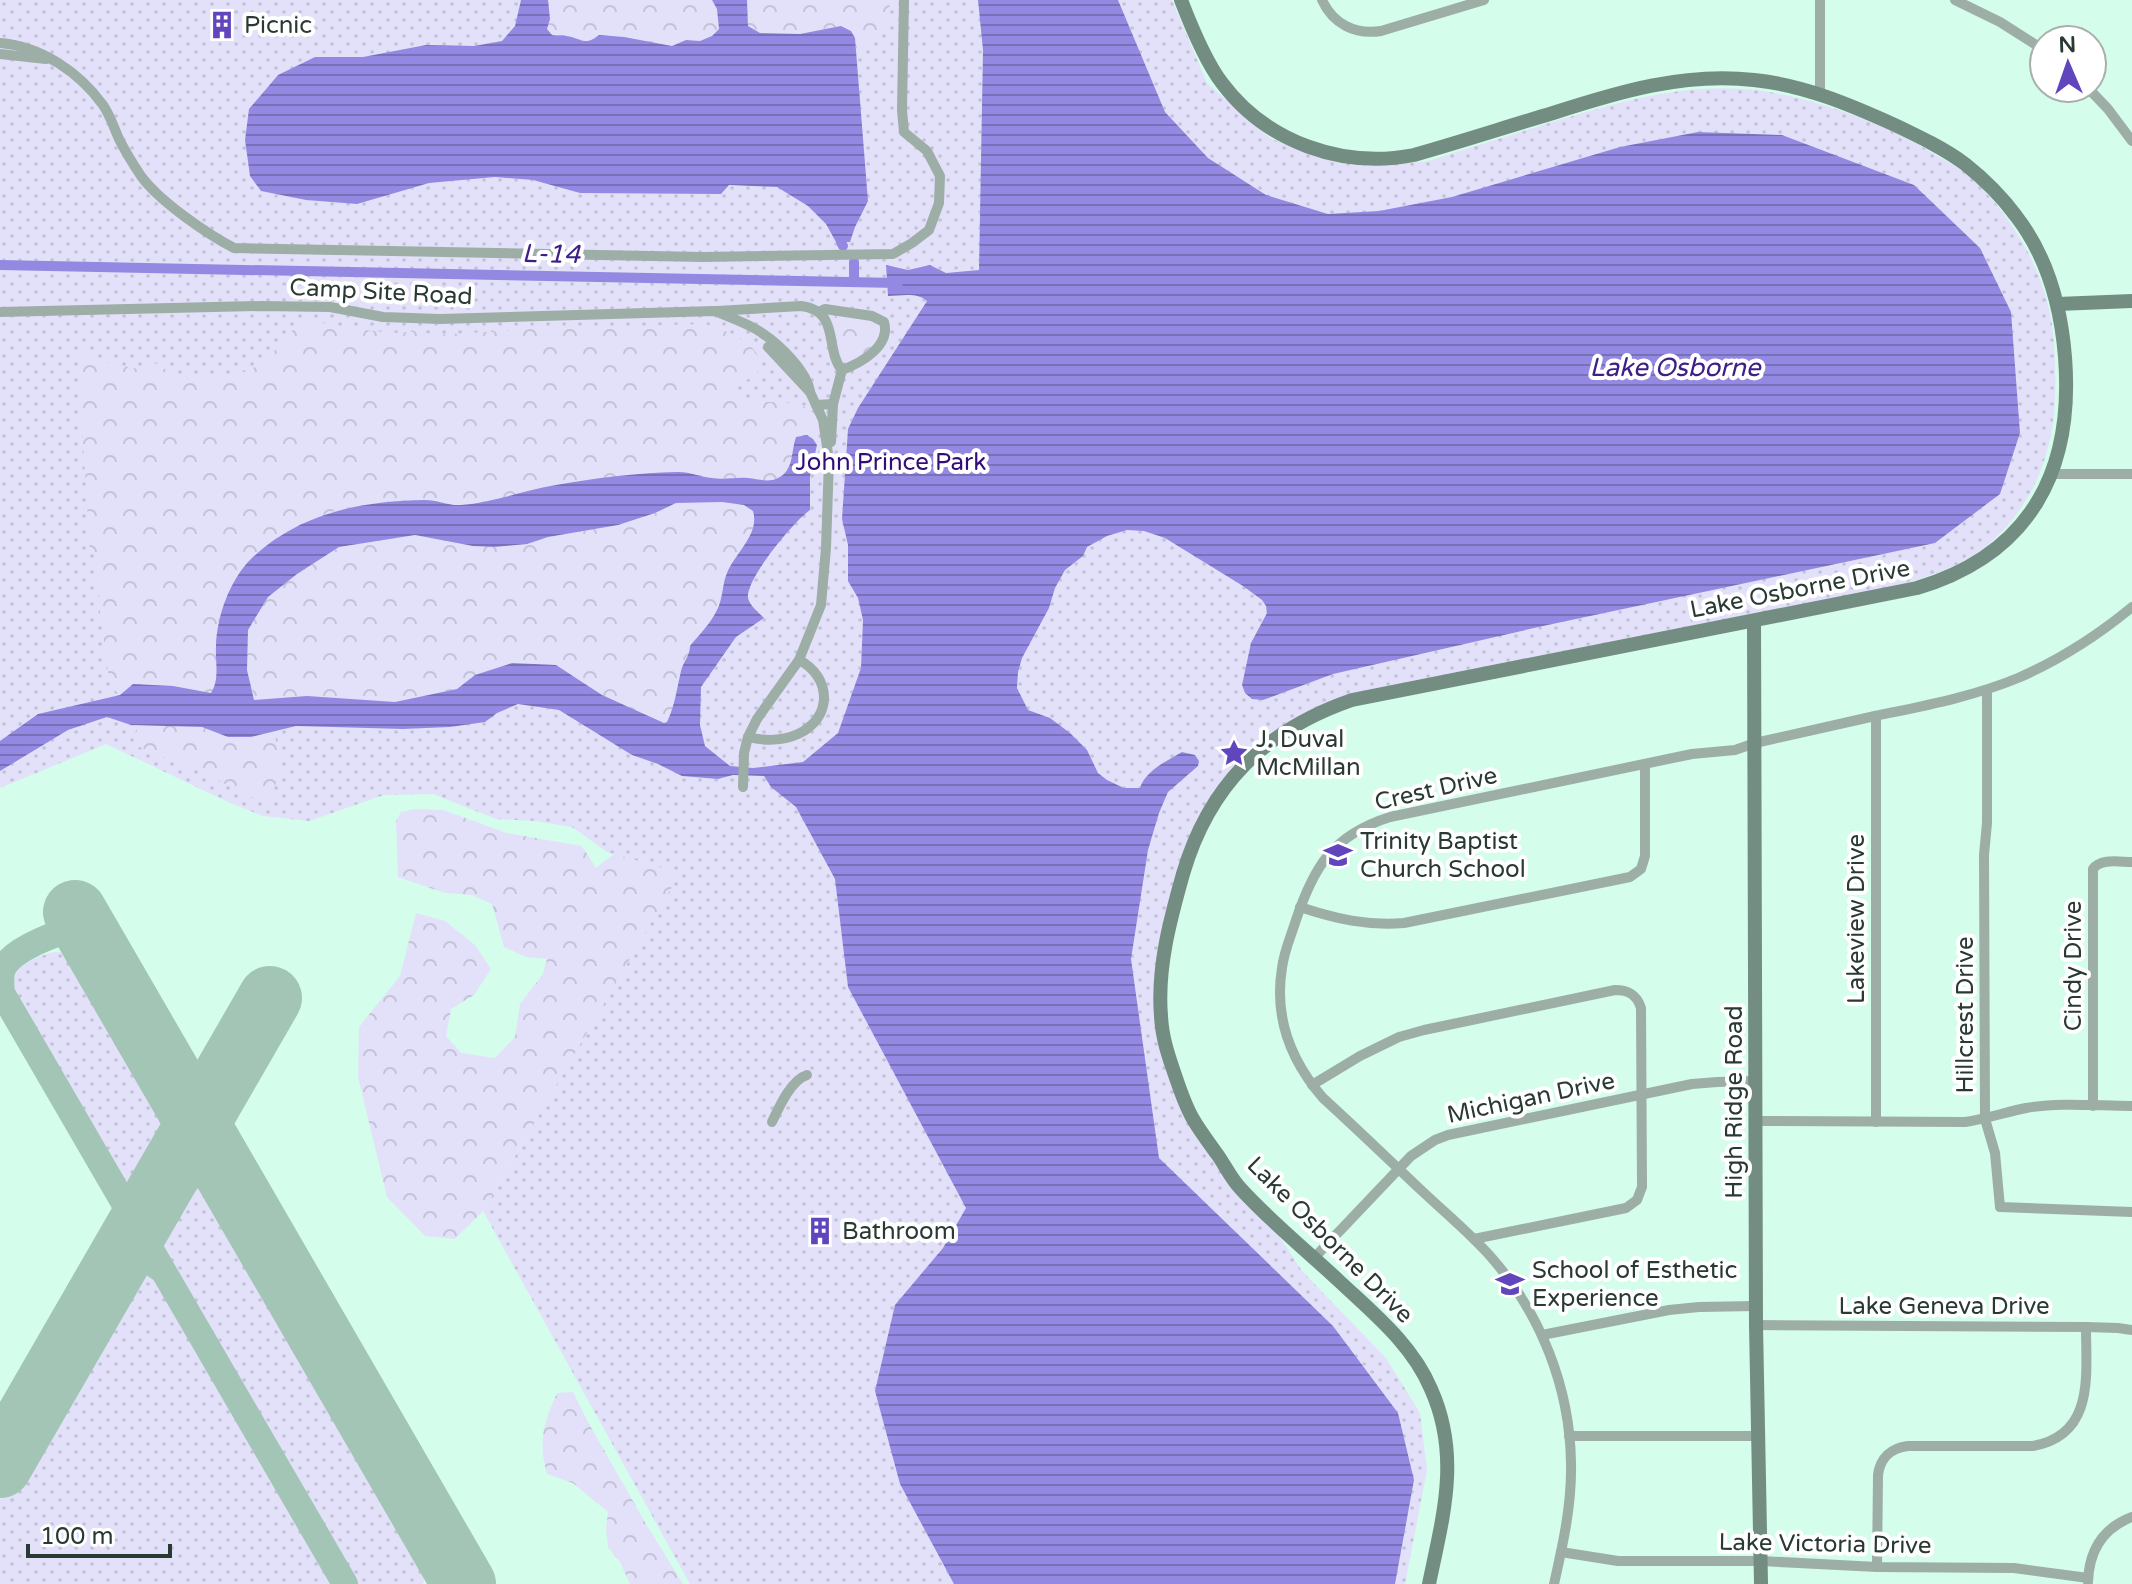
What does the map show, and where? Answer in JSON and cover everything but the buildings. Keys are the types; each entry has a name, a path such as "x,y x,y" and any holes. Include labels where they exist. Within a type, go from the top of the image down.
{"street":[{"path":"0,43 24,47 52,58 80,79 104,107 143,179 212,236 234,248 703,257 893,254 929,230 939,203 940,176 927,151 904,132 904,0"},
{"name":"Lake Osborne Drive","path":"1181,0 1221,82 1251,112 1283,137 1321,151 1356,158 1390,160 1414,155 1593,100 1667,82 1726,77 1788,85 1820,94 1915,135 1965,164 2002,199 2022,224 2045,269 2058,304 2066,402 2052,474 2020,526 1992,553 1961,572 1917,588 1352,700 1327,708 1281,734 1250,759 1209,810 1194,841 1165,943 1160,988 1165,1044 1193,1120 1239,1188 1390,1329 1425,1377 1439,1409 1447,1447 1448,1486 1429,1584"},
{"path":"1322,0 1337,21 1348,28 1368,32 1381,31 1484,0"},
{"path":"1820,0 1820,94"},
{"path":"1955,0 2028,40"},
{"path":"0,54 52,58"},
{"path":"2103,104 2132,141"},
{"path":"2058,304 2132,301"},
{"name":"Camp Site Road","path":"0,312 330,307 383,317 440,319 715,311 752,327 794,362 809,382 810,392 823,420 829,460 821,605 799,660 757,719 748,737 743,787"},
{"path":"715,311 812,307 828,324 837,365 842,370"},
{"path":"752,327 753,314 769,312 770,309"},
{"path":"819,312 825,309 872,316 886,325 882,339 871,354 842,370"},
{"path":"829,460 833,404 842,370"},
{"path":"816,405 833,404"},
{"path":"2052,474 2132,474"},
{"name":"Crest Drive","path":"1554,1584 1570,1492 1569,1436 1559,1383 1542,1335 1496,1263 1312,1085 1291,1048 1281,1008 1282,967 1309,883 1322,862 1346,838 1375,822 1692,754 1735,750 1987,690 2066,654 2132,607"},
{"name":"High Ridge Road","path":"1754,621 1756,1325 1761,1584"},
{"path":"748,737 775,740 794,737 817,718 825,698 822,684 816,672 799,660"},
{"name":"Hillcrest Drive","path":"1987,690 1985,1119 1995,1153 2000,1207 2132,1212"},
{"name":"Lakeview Drive","path":"1876,716 1876,1122"},
{"path":"1300,907 1352,922 1400,923 1630,877 1641,869 1645,856 1645,764"},
{"name":"Cindy Drive","path":"2093,1106 2093,869 2103,862 2132,862"},
{"path":"1312,1085 1360,1056 1399,1037 1424,1030 1622,990 1635,996 1641,1008 1642,1095 1642,1187 1637,1200 1626,1208 1474,1239"},
{"path":"772,1122 793,1086 807,1075"},
{"name":"Michigan Drive","path":"1314,1258 1398,1169 1422,1147 1448,1135 1704,1083 1756,1081"},
{"path":"1756,1121 1952,1123 2048,1106 2132,1106"},
{"path":"1542,1335 1669,1310 1756,1306"},
{"name":"Lake Geneva Drive","path":"1756,1325 2132,1330"},
{"path":"1877,1567 1878,1475 1886,1456 1901,1447 2026,1447 2040,1445 2060,1436 2075,1421 2084,1401 2086,1327"},
{"path":"1569,1436 1758,1436"},
{"path":"2088,1581 2091,1556 2102,1537 2132,1517"},
{"name":"Lake Victoria Drive","path":"1561,1552 1618,1561 1761,1561 1877,1567 2014,1568 2088,1581"}],"green space":[{"name":"John Prince Park","path":"0,0 1172,0 1207,83 1270,138 1340,163 1403,164 1428,161 1645,97 1694,90 1744,89 1794,97 1872,123 1954,166 1983,189 2022,242 2041,282 2052,324 2055,366 2053,421 2042,467 2021,508 1988,545 1958,564 1901,585 1305,714 1263,738 1237,766 1193,836 1159,949 1175,1091 1302,1271 1386,1358 1420,1413 1427,1470 1405,1584 690,1584 483,1211 679,873 607,852 572,827 496,819 433,794 384,795 309,821 263,816 106,744 0,788"},
{"path":"548,0 712,0 717,9 719,29 700,41 686,40 672,46 624,37 599,35 586,41 552,36 547,29 550,19"},
{"path":"747,0 890,0 888,31 856,50 855,38 841,26 794,34 759,31 748,26"},
{"path":"827,314 877,322 879,330 874,345 862,356 847,358 840,355 833,324"},
{"path":"311,321 372,331 416,331 436,335 704,324 736,336 756,353 759,362 757,374 738,385 741,400 804,406 816,420 812,433 796,437 792,462 782,477 770,481 712,478 681,471 459,505 386,501 349,507 314,518 281,535 254,558 232,586 218,621 218,667 211,694 173,686 133,684 120,695 110,686 100,613 97,554 90,551 77,351 85,351 97,360 142,370 157,363 179,380 205,375 229,377 263,364 298,324"},
{"path":"676,503 744,505 753,511 753,528 727,573 714,615 690,646 672,709 667,722 663,724 602,695 556,665 475,675 457,689 395,702 307,696 255,700 247,670 248,630 268,597 339,547 415,535 473,546 526,544 548,537 618,525"},
{"path":"139,725 202,727 228,737 251,737 274,731 278,768 276,785 268,802 245,795 210,776 133,744"},
{"path":"443,810 507,833 582,846 596,868 614,854 680,873 483,1211 455,1239 425,1236 387,1197 358,1077 359,1027 400,976 416,913 445,921 475,945 491,969 474,995 451,1009 446,1036 461,1053 495,1058 515,1037 520,1004 543,974 547,959 526,957 504,947 492,904 472,895 445,893 398,877 396,821 401,812"},
{"path":"54,952 69,953 83,966 176,1129 142,1186 130,1191 14,994 13,981 20,968"},
{"path":"192,1166 428,1568 423,1584 355,1584 160,1247 158,1234"},
{"path":"133,1277 149,1277 161,1284 334,1584 0,1584 0,1499 125,1281"},
{"path":"573,1392 683,1584 630,1584 620,1562 608,1547 608,1512 573,1483 547,1474 543,1433 548,1414 557,1393"}],"water":[{"path":"521,0 548,0 550,19 547,29 552,35 586,41 599,35 672,46 686,40 700,41 719,29 717,9 712,0 747,0 748,26 760,33 800,34 841,26 851,31 855,38 868,201 850,242 836,242 826,224 808,206 777,187 729,185 721,194 580,193 533,180 495,177 429,183 357,204 306,200 261,191 250,176 245,140 249,109 278,75 315,57 363,57 426,45 474,46 502,41 515,26"},
{"name":"Lake Osborne","path":"978,0 1118,0 1165,112 1208,158 1266,195 1328,214 1379,211 1452,197 1620,147 1698,132 1782,135 1914,185 1980,248 2011,312 2020,433 2000,494 1935,543 1333,674 1263,700 1252,699 1242,685 1251,643 1267,613 1266,606 1243,586 1165,538 1144,531 1127,530 1107,536 1087,547 1083,556 1065,570 1055,588 1049,608 1022,658 1018,672 1017,688 1028,710 1050,718 1070,733 1087,750 1098,773 1124,788 1140,788 1152,772 1182,752 1195,755 1199,761 1198,766 1168,792 1159,813 1148,850 1131,959 1159,1158 1333,1326 1398,1413 1414,1480 1395,1584 954,1584 900,1484 875,1391 895,1305 943,1248 966,1208 848,987 835,879 796,807 771,787 764,776 733,775 718,779 682,776 632,755 559,710 518,704 485,722 450,727 296,726 251,737 228,737 202,727 131,725 107,717 68,730 0,771 0,741 38,714 120,695 133,684 173,686 211,693 216,676 219,623 237,576 252,558 271,543 311,520 332,512 378,503 425,500 456,505 473,504 556,485 631,475 681,472 716,479 771,480 787,471 796,437 807,435 817,445 810,476 810,510 783,538 754,578 748,598 764,618 736,637 701,687 700,725 705,746 730,766 753,768 803,762 838,733 861,668 863,620 858,598 848,581 848,545 842,519 848,429 858,408 927,301 914,295 888,296 886,265 908,270 930,265 946,273 979,270 983,50","holes":["676,503 744,505 753,511 753,528 727,573 714,615 690,646 667,722 602,695 556,665 512,663 475,675 457,689 395,702 307,696 254,700 247,670 248,630 268,597 339,547 415,535 473,546 527,544 548,537 618,525"]}],"waterway":[{"path":"841,242 843,246"},
{"path":"854,262 854,282"},
{"name":"L-14","path":"0,265 898,283"}],"taxiway":[{"path":"83,926 40,941 18,953 4,967 2,993 345,1584"},
{"path":"110,1275 135,1261 148,1262 162,1270"},
{"path":"453,1584 461,1579"}],"runway":[{"path":"75,912 464,1584"},
{"path":"0,1466 270,998"}],"place":[{"name":"Picnic","path":"222,25"},
{"name":"J. Duval McMillan","path":"1234,753"},
{"name":"Trinity Baptist Church School","path":"1338,855"},
{"name":"Bathroom","path":"820,1231"},
{"name":"School of Esthetic Experience","path":"1510,1284"}]}
